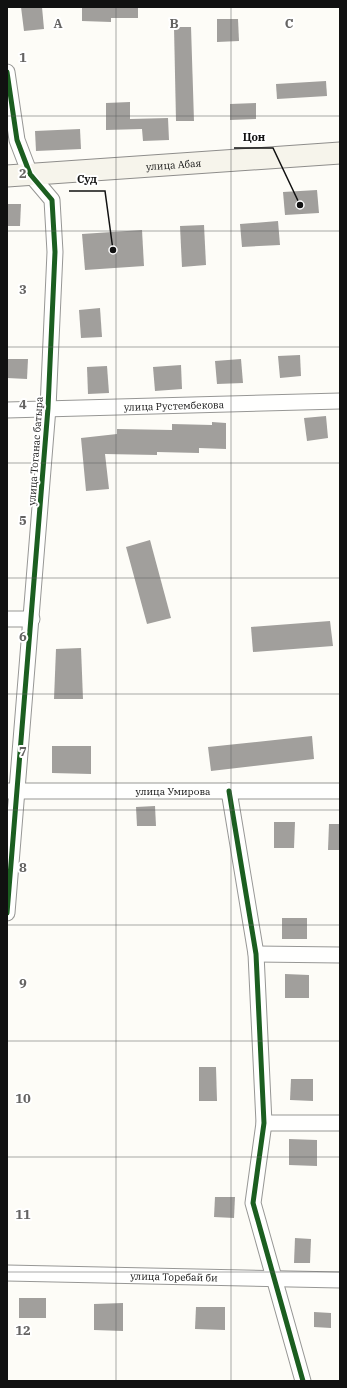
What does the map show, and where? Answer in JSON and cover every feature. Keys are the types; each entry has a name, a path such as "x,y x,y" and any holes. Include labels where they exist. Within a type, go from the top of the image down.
{"street":[{"name":"улица Тоганас батыра","path":"7,72 17,140 30,174 52,200 55,252 48,408 32,619 13,791 7,913"},
{"name":"улица Абая","path":"7,176 340,153"},
{"name":"улица Рустембекова","path":"7,410 340,401"},
{"path":"7,619 32,619"},
{"name":"улица Умирова","path":"13,791 340,791"},
{"path":"229,791 256,954 264,1123 253,1203 303,1381"},
{"path":"256,954 340,956"},
{"path":"264,1123 340,1123"},
{"name":"улица Торебай би","path":"7,1273 340,1280"}],"building":[{"path":"21,7 42,7 44,29 24,31"},
{"path":"82,7 138,7 138,18 111,18 111,22 82,21"},
{"path":"217,19 238,19 239,41 217,42"},
{"path":"174,27 191,27 194,121 176,121"},
{"path":"326,81 327,96 277,99 276,84"},
{"path":"130,102 130,119 168,118 169,140 143,141 142,129 106,130 106,103"},
{"path":"256,103 256,119 230,120 230,104"},
{"path":"80,129 81,149 36,151 35,131"},
{"path":"317,190 319,213 285,215 283,192"},
{"path":"7,204 21,204 20,226 7,226"},
{"path":"278,221 280,245 242,247 240,224"},
{"path":"204,225 206,265 182,267 180,226"},
{"path":"142,230 144,266 85,270 82,234"},
{"path":"100,308 102,337 81,338 79,310"},
{"path":"300,355 301,376 280,378 278,356"},
{"path":"7,359 28,359 27,379 7,378"},
{"path":"241,359 243,383 217,384 215,361"},
{"path":"181,365 182,389 155,391 153,367"},
{"path":"107,366 109,393 88,394 87,367"},
{"path":"326,416 328,438 307,441 304,418"},
{"path":"212,422 226,423 226,449 199,448 199,453 157,452 157,455 105,454 109,489 86,491 81,438 117,434 117,429 172,430 172,424 212,425"},
{"path":"150,540 171,618 147,624 126,547"},
{"path":"330,621 333,646 253,652 251,627"},
{"path":"81,648 83,699 54,699 56,649"},
{"path":"312,736 314,759 211,771 208,747"},
{"path":"52,746 91,746 91,774 52,773"},
{"path":"155,806 156,826 137,826 136,807"},
{"path":"274,822 295,822 294,848 274,848"},
{"path":"329,824 340,824 340,850 328,850"},
{"path":"282,918 307,918 307,939 282,939"},
{"path":"285,974 309,975 309,998 285,998"},
{"path":"199,1067 216,1067 217,1101 199,1101"},
{"path":"291,1079 313,1079 313,1101 290,1100"},
{"path":"289,1139 317,1140 317,1166 289,1165"},
{"path":"215,1197 235,1197 234,1218 214,1217"},
{"path":"295,1238 311,1239 310,1263 294,1263"},
{"path":"19,1298 46,1298 46,1318 19,1318"},
{"path":"123,1303 123,1331 94,1330 94,1304"},
{"path":"196,1307 225,1307 225,1330 195,1329"},
{"path":"314,1312 331,1313 331,1328 314,1327"}],"cycle path":[{"path":"7,72 17,140 30,174 52,200 55,252 48,408 7,913"},
{"path":"229,791 256,954 264,1123 253,1203 303,1381"}],"place":[{"name":"Цон","path":"300,205"},
{"name":"Суд","path":"113,250"}]}
